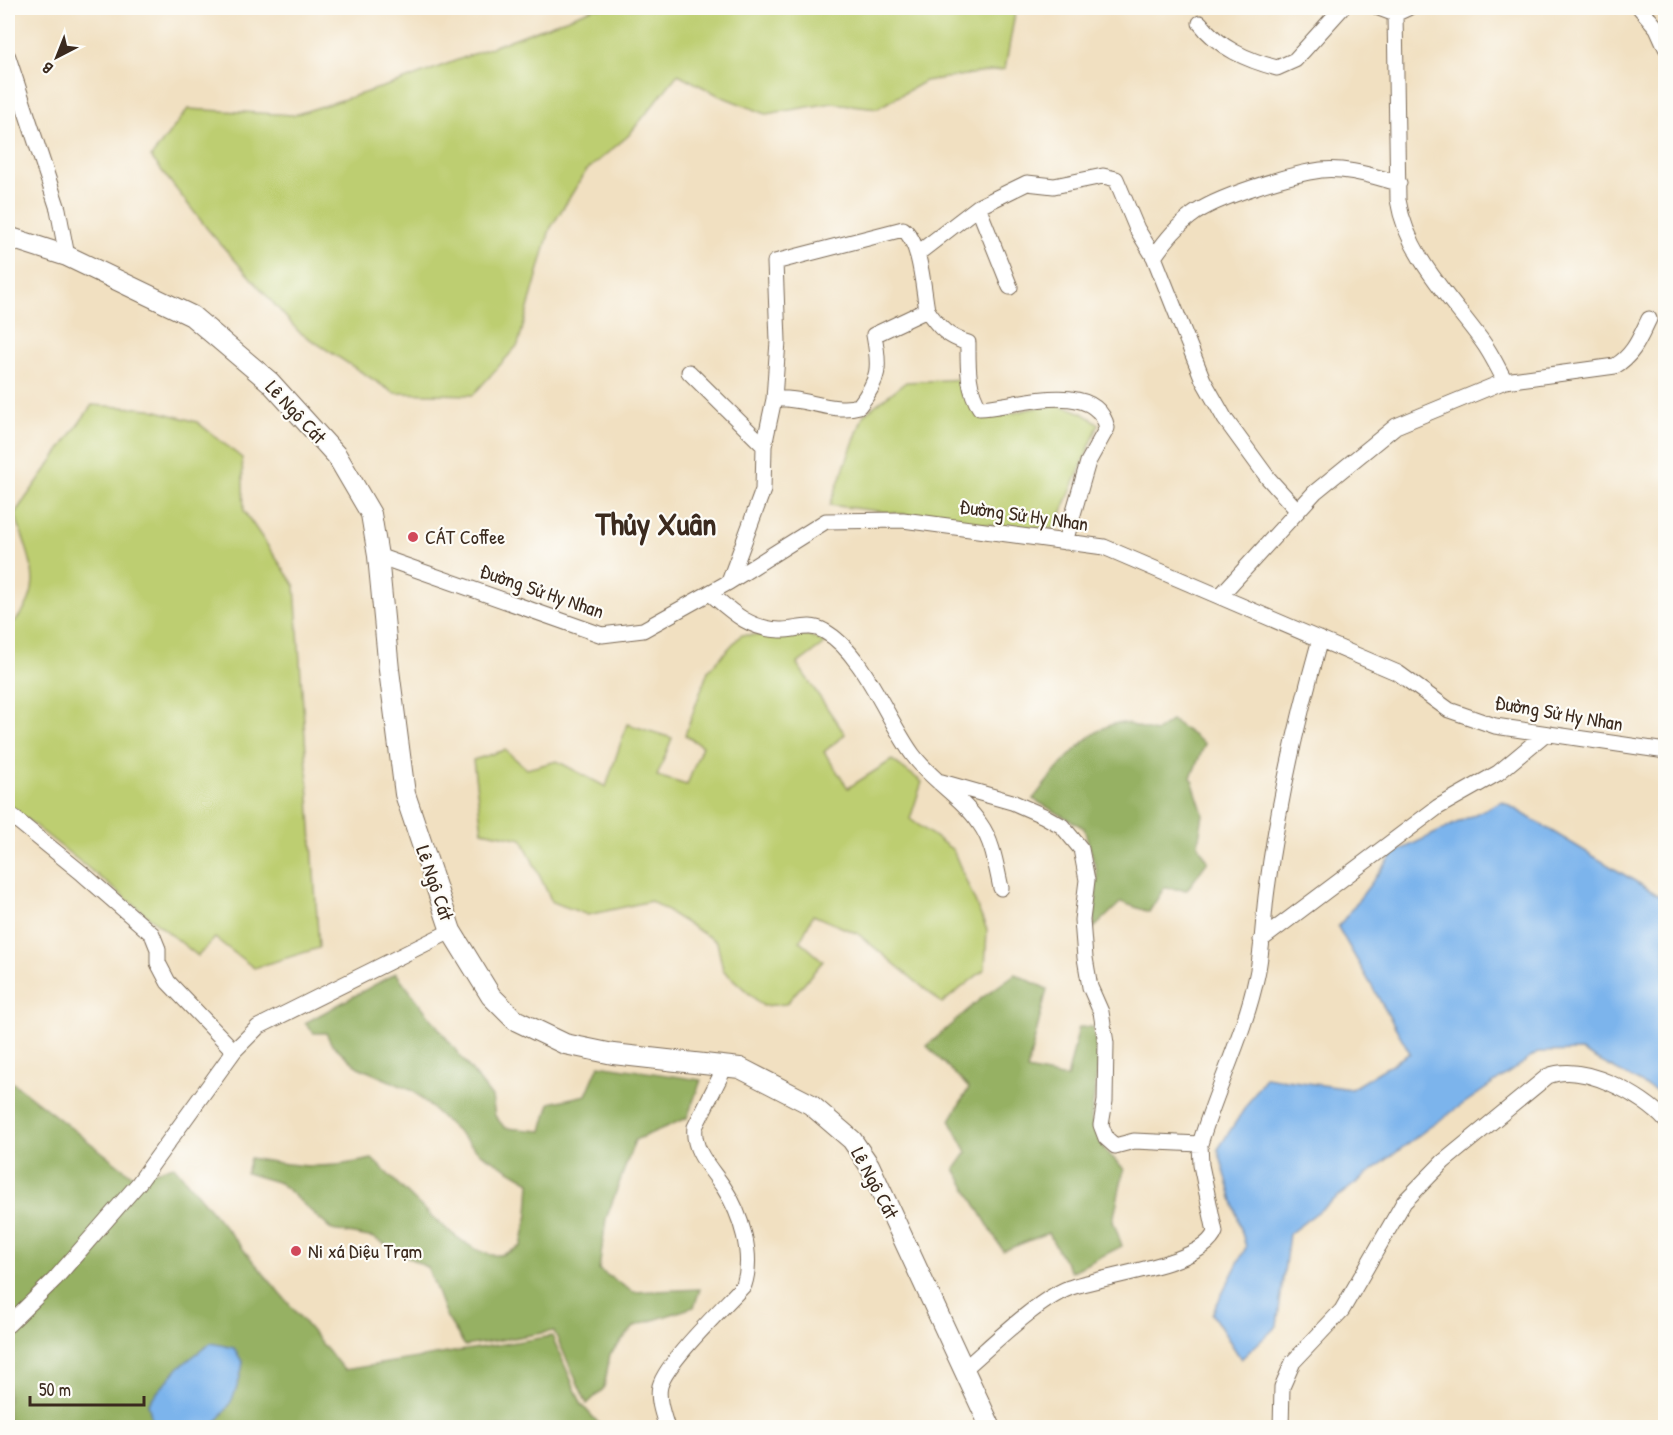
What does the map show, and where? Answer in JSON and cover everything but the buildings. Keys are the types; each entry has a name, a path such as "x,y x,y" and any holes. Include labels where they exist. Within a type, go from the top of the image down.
{"street":[{"path":"1200,23 1214,40 1255,62 1277,68 1295,60 1342,8"},
{"path":"1379,8 1401,11 1399,183 1402,221 1412,246 1453,306 1483,342 1505,381"},
{"path":"1640,8 1656,28 1665,48"},
{"path":"8,57 58,209 67,256"},
{"path":"1154,257 1172,233 1193,214 1241,191 1322,170 1365,174 1399,183"},
{"path":"917,254 978,207 1027,183 1054,186 1103,176 1116,179 1137,229 1154,257 1209,390 1226,419 1268,478 1298,511"},
{"path":"978,207 1010,287"},
{"path":"729,582 763,490 764,446 774,399 778,341 775,262 903,229 908,233 917,254 927,310 940,329 953,339 968,343 968,370 975,401 980,408 1045,397 1076,400 1098,411 1105,420 1107,428 1088,462 1065,542"},
{"name":"Lê Ngô Cát","path":"8,237 67,256 192,316 270,382 337,456 371,514 378,556 388,670 405,794 451,931 491,996 515,1020 565,1044 614,1054 740,1068 810,1104 852,1140 869,1165 991,1428"},
{"path":"774,399 803,399 840,408 859,406 875,381 879,370 874,335 927,310"},
{"path":"1221,596 1323,486 1396,426 1426,411 1505,381 1615,366 1626,360 1634,350 1649,319"},
{"path":"689,372 764,446"},
{"name":"Đường Sử Hy Nhan","path":"378,556 603,635 643,630 729,582 826,521 903,520 1065,542 1104,548 1398,673 1449,710 1495,726 1658,751"},
{"path":"710,593 741,620 756,627 782,630 805,626 823,629 841,644 877,694 914,757 980,824 993,851 1001,888"},
{"path":"964,1369 1038,1307 1068,1288 1161,1264 1210,1242 1215,1232 1201,1165 1200,1144 1247,1013 1258,974 1280,806 1303,699 1320,639"},
{"path":"1261,940 1438,807 1498,773 1545,734"},
{"path":"938,781 1012,802 1044,816 1073,837 1081,849 1087,880 1082,920 1085,958 1090,987 1101,1012 1106,1043 1105,1101 1101,1125 1106,1138 1115,1146 1134,1141 1200,1144"},
{"path":"8,813 152,934 158,949 158,963 168,982 234,1051"},
{"path":"8,1325 56,1279 138,1184 234,1051 258,1027 451,931"},
{"path":"667,1428 661,1409 660,1386 672,1365 744,1285 748,1275 746,1240 726,1189 697,1148 694,1137 695,1127 725,1067"},
{"path":"1281,1428 1282,1387 1293,1362 1342,1310 1404,1202 1443,1162 1534,1087 1557,1072 1572,1072 1598,1078 1629,1094 1665,1121"}],"green space":[{"path":"595,8 1016,8 1005,69 925,81 878,108 832,103 766,114 720,96 678,74 628,136 586,171 550,229 518,345 473,395 394,393 299,332 209,231 151,157 188,109 294,115 402,81"},
{"path":"965,379 976,415 993,416 1050,406 1064,407 1081,412 1099,424 1055,528 1029,530 830,505 864,414 906,382"},
{"path":"92,405 150,409 197,422 242,458 244,511 295,586 319,948 254,968 215,938 198,956 8,804 8,628 29,601 32,587 30,560 15,513"},
{"path":"741,635 808,635 826,643 797,664 845,734 824,752 848,788 892,760 922,782 910,819 953,850 987,930 985,969 942,1003 858,934 813,915 800,941 823,961 786,1004 763,1006 723,970 717,942 651,901 588,915 552,902 522,839 482,831 473,760 505,750 527,769 557,761 606,787 627,724 672,738 657,776 687,785 702,746 685,735 708,671"},
{"path":"1172,720 1205,744 1191,777 1203,814 1198,845 1208,861 1187,890 1164,888 1149,912 1121,902 1094,928 1097,872 1084,828 1033,799 1083,742 1107,726 1119,723 1155,732"},
{"path":"396,973 492,1097 495,1116 505,1128 542,1131 550,1103 586,1095 599,1065 701,1080 687,1118 635,1140 606,1219 599,1270 633,1292 700,1289 694,1307 635,1326 610,1354 604,1388 587,1404 554,1331 465,1346 446,1316 428,1268 374,1238 332,1230 280,1183 246,1173 250,1158 311,1166 339,1165 372,1159 432,1217 468,1245 485,1253 499,1255 521,1246 528,1214 530,1182 480,1153 413,1091 358,1067 331,1043 326,1033 314,1033 305,1023"},
{"path":"1015,974 1047,989 1027,1070 1067,1078 1079,1027 1093,1027 1098,1063 1091,1120 1105,1150 1124,1169 1113,1221 1122,1246 1071,1272 1048,1233 1003,1251 955,1169 967,1152 950,1120 969,1088 927,1046 979,1000"},
{"path":"8,1079 133,1176 174,1166 344,1370 552,1336 582,1405 602,1427 206,1427 212,1425 121,1427 115,1423 98,1420 81,1427 8,1427"}],"water":[{"path":"1502,801 1663,898 1657,810 1665,803 1665,1096 1581,1051 1539,1052 1427,1129 1289,1234 1277,1326 1241,1359 1212,1314 1246,1247 1218,1149 1265,1077 1351,1089 1410,1053 1338,927 1394,853"},
{"path":"211,1343 234,1348 243,1363 236,1391 227,1409 214,1423 206,1427 153,1425 148,1403 179,1367"}],"place":[{"name":"CÁT Coffee","path":"413,537"},
{"name":"Ni xá Diệu Trạm","path":"296,1251"}],"district":[{"name":"Thủy Xuân","path":"656,524"}]}
